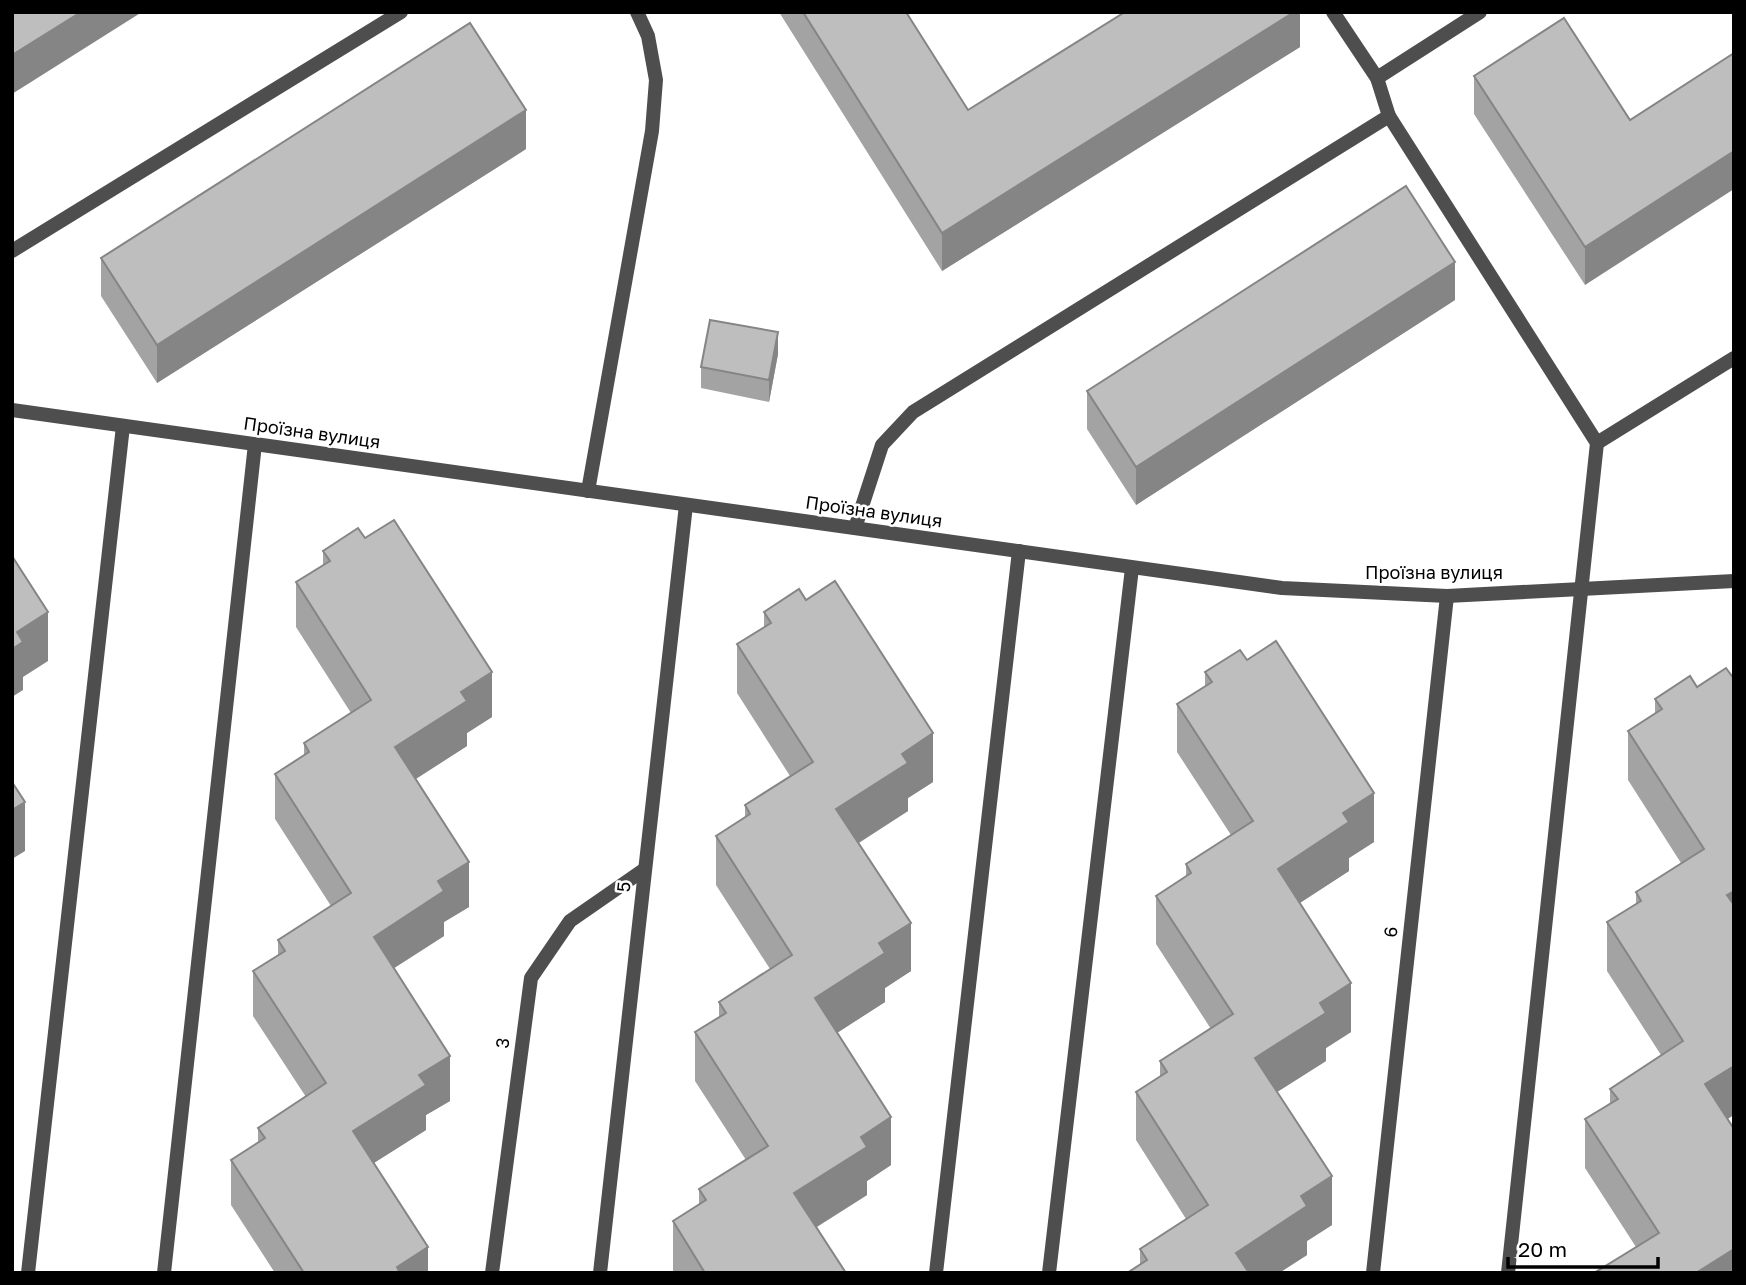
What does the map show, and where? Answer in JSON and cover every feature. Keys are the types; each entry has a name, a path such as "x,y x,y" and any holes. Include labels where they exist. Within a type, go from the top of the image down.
{"street":[{"path":"12,251 401,12"},
{"path":"588,491 652,131 656,80 648,36 637,12"},
{"path":"1333,12 1377,78 1389,116 1597,443 1508,1273"},
{"path":"1377,78 1480,12"},
{"path":"855,528 882,444 914,412 1389,116"},
{"path":"1597,443 1734,358"},
{"name":"Проїзна вулиця","path":"12,410 1282,589 1447,596 1734,581"},
{"path":"28,1273 123,426"},
{"path":"163,1273 255,444"},
{"name":"5","path":"600,1273 686,505"},
{"path":"936,1273 1020,551"},
{"path":"1049,1273 1132,568"},
{"name":"6","path":"1373,1273 1447,596"},
{"name":"3","path":"492,1273 531,978 570,921 645,869"}],"building":[{"path":"12,12 81,12 12,55"},
{"path":"803,12 906,12 968,110 1125,12 1294,12 942,233"},
{"path":"1564,18 1630,120 1734,53 1734,151 1585,247 1474,76"},
{"path":"470,23 526,110 157,345 101,258"},
{"path":"1406,186 1455,262 1136,467 1087,391"},
{"path":"710,320 778,332 769,380 701,367"},
{"path":"394,520 492,672 461,692 467,701 395,747 469,862 438,881 444,891 374,937 450,1056 419,1075 426,1085 353,1131 428,1247 397,1267 400,1273 304,1273 231,1160 265,1138 258,1128 326,1083 253,971 285,951 278,940 351,893 275,774 309,752 304,743 371,700 296,582 330,561 323,551 358,528 365,538"},
{"path":"12,556 48,612 17,632 23,642 12,649"},
{"path":"835,581 933,733 902,754 908,763 836,809 911,923 879,943 885,953 815,998 891,1117 861,1137 867,1147 794,1193 846,1273 705,1273 673,1221 706,1200 699,1189 768,1146 695,1032 726,1013 719,1002 792,955 716,836 750,814 745,805 813,762 737,644 771,623 764,612 799,589 806,600"},
{"path":"1276,641 1374,793 1343,813 1349,822 1278,869 1351,983 1320,1003 1326,1013 1255,1058 1332,1176 1301,1196 1307,1206 1236,1253 1249,1273 1127,1273 1147,1260 1140,1249 1208,1205 1136,1092 1167,1072 1160,1061 1233,1014 1156,896 1191,873 1186,864 1253,821 1177,704 1212,682 1205,672 1240,650 1247,660"},
{"path":"1726,668 1734,679 1734,891 1727,895 1734,905 1734,1066 1705,1084 1734,1129 1734,1249 1696,1273 1594,1273 1659,1233 1585,1119 1618,1099 1610,1089 1683,1041 1607,922 1641,901 1636,892 1704,849 1628,731 1662,709 1655,699 1690,676 1697,687"},
{"path":"12,782 25,802 12,810"}]}
